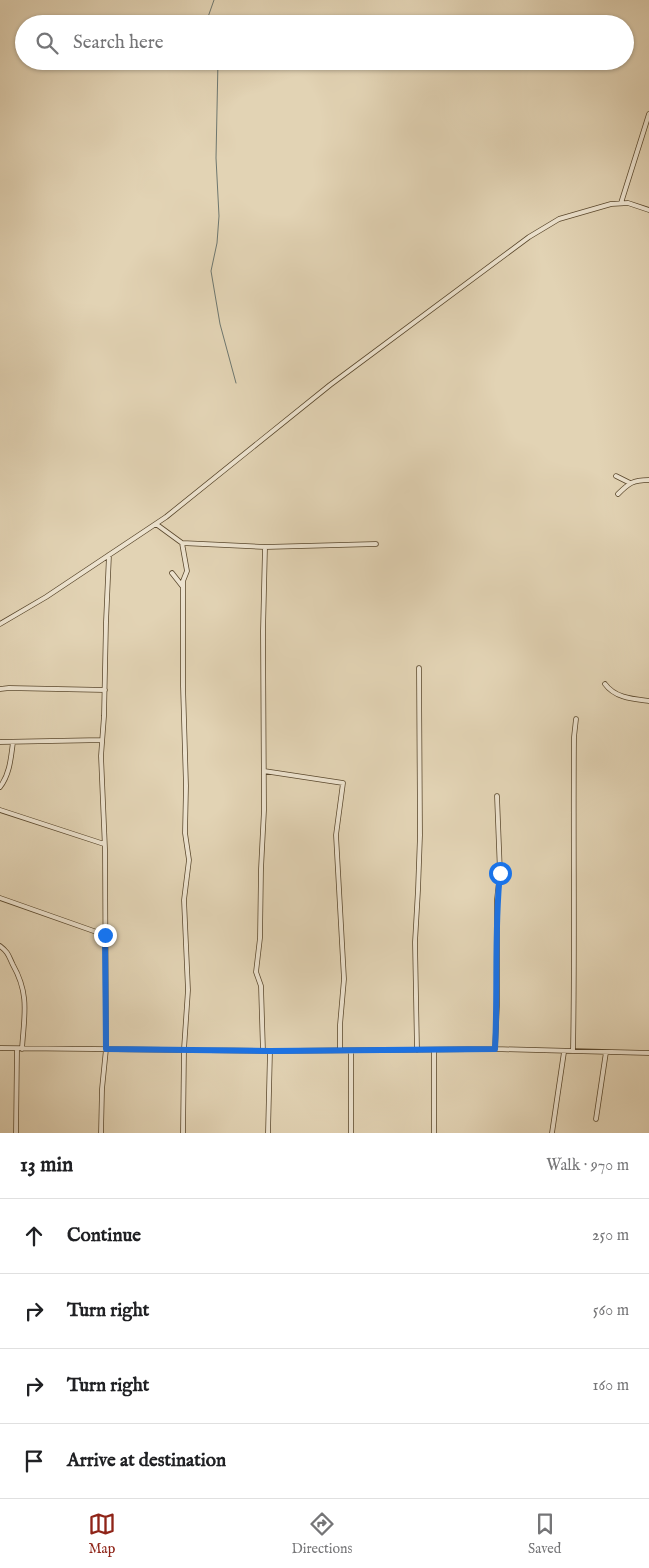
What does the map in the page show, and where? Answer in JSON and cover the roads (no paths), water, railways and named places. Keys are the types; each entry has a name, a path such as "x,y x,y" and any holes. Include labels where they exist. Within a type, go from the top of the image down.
{"street":[{"path":"621,203 649,114"},
{"path":"0,624 46,597 156,524 330,385 529,237 558,219 612,204 628,203 649,210"},
{"path":"616,476 630,483"},
{"path":"618,494 636,480 649,480"},
{"path":"156,524 182,543 265,548 376,544"},
{"path":"182,543 187,571 183,581 183,686 186,786 185,833 189,860 184,900 188,990 184,1050 183,1133"},
{"path":"264,1051 261,986 256,972 260,938 264,771 263,632 265,548"},
{"path":"101,1133 102,1089 106,1049 102,740 108,555"},
{"path":"172,573 183,587"},
{"path":"417,1050 415,942 420,835 419,668"},
{"path":"605,684 609,690 621,696 649,701"},
{"path":"0,689 105,690"},
{"path":"573,1052 575,952 573,842 574,737 576,719"},
{"path":"0,742 102,740"},
{"path":"0,787 11,762 13,742"},
{"path":"264,771 343,783 336,835 344,979 340,1050"},
{"path":"495,1049 497,899 500,873 497,796"},
{"path":"0,810 104,844"},
{"path":"0,898 105,935"},
{"path":"0,946 10,954 23,984 26,998 22,1049"},
{"path":"0,1048 264,1051 495,1049 649,1053"},
{"path":"16,1133 17,1049"},
{"path":"351,1050 351,1133"},
{"path":"434,1050 434,1133"},
{"path":"268,1133 270,1051"},
{"path":"552,1133 564,1052"},
{"path":"596,1119 606,1052"}],"waterway":[{"path":"209,15 214,0"},
{"path":"218,70 216,158 219,216 217,243 211,271 220,324 236,383"}]}
